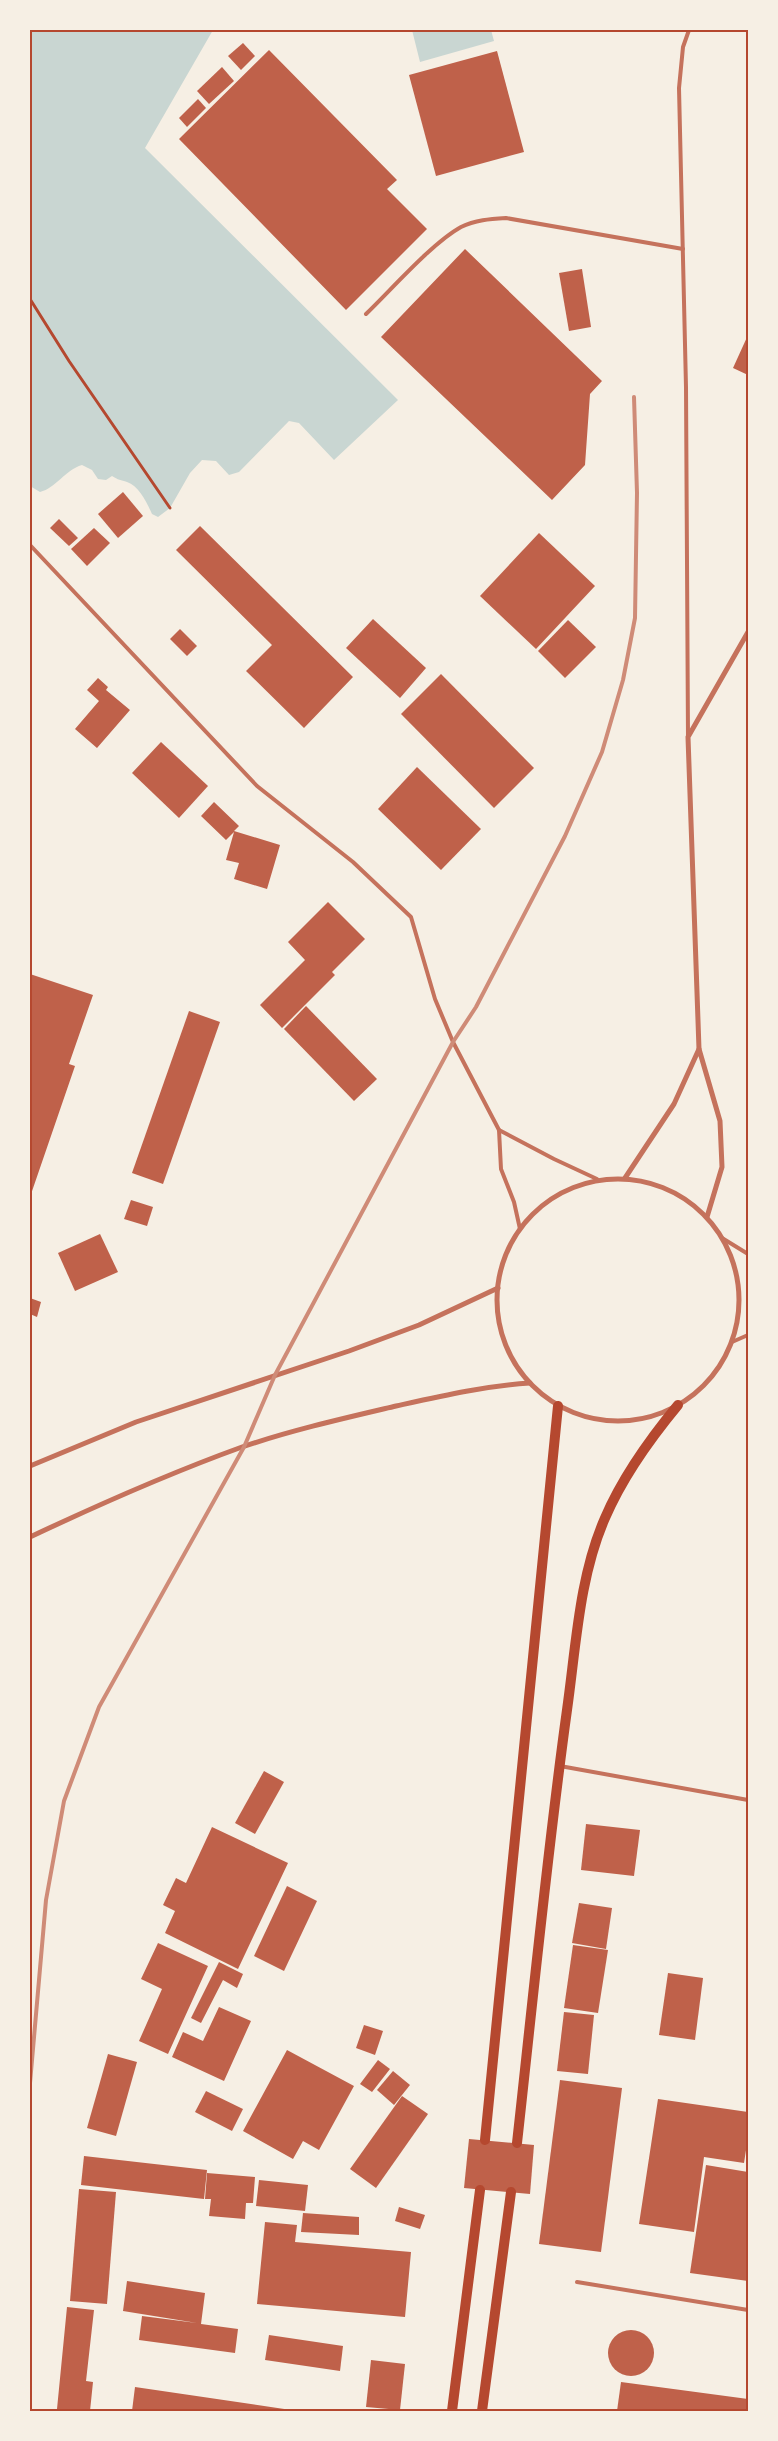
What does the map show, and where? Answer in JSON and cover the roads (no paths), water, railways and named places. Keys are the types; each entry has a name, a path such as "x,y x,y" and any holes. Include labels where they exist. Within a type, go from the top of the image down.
{"main road":[{"path":"517,2143 560,1766 582,1606 591,1561 604,1519 625,1478 644,1447 678,1405"},
{"path":"485,2140 558,1406"},
{"path":"452,2411 480,2190"},
{"path":"482,2411 511,2192"}],"street":[{"path":"707,1217 722,1166 720,1121 699,1049 688,737 748,632"},
{"path":"625,1178 674,1104 699,1049"},
{"path":"625,1178 648,1182 669,1190 690,1201 707,1217 722,1238 733,1263 739,1289 738,1316 732,1342 719,1367 701,1389 678,1405 650,1417 619,1422 588,1418 558,1406 530,1383 510,1355 499,1322 498,1288 504,1260 520,1229 541,1206 567,1189 597,1180 625,1178"},
{"path":"30,1466 136,1422 349,1351 419,1325 498,1288"},
{"path":"30,1537 158,1479 244,1446 343,1418 457,1392 493,1385 530,1383"}],"lane":[{"path":"688,737 686,397 680,88 683,47 689,30"},
{"path":"366,314 442,241 461,228 483,220 506,218 610,235 683,250"},
{"path":"30,544 258,786 353,862 411,917 436,999 453,1042 500,1130 501,1169 514,1202 520,1229"},
{"path":"500,1130 554,1160 597,1180"},
{"path":"722,1238 748,1254"},
{"path":"732,1342 748,1335"},
{"path":"560,1766 748,1800"},
{"path":"577,2282 748,2310"}],"railway":[{"path":"30,2083 46,1900 64,1801 99,1707 244,1447 275,1375 453,1042 476,1007 565,836 602,752 623,680 635,618 637,493 634,397"}]}
